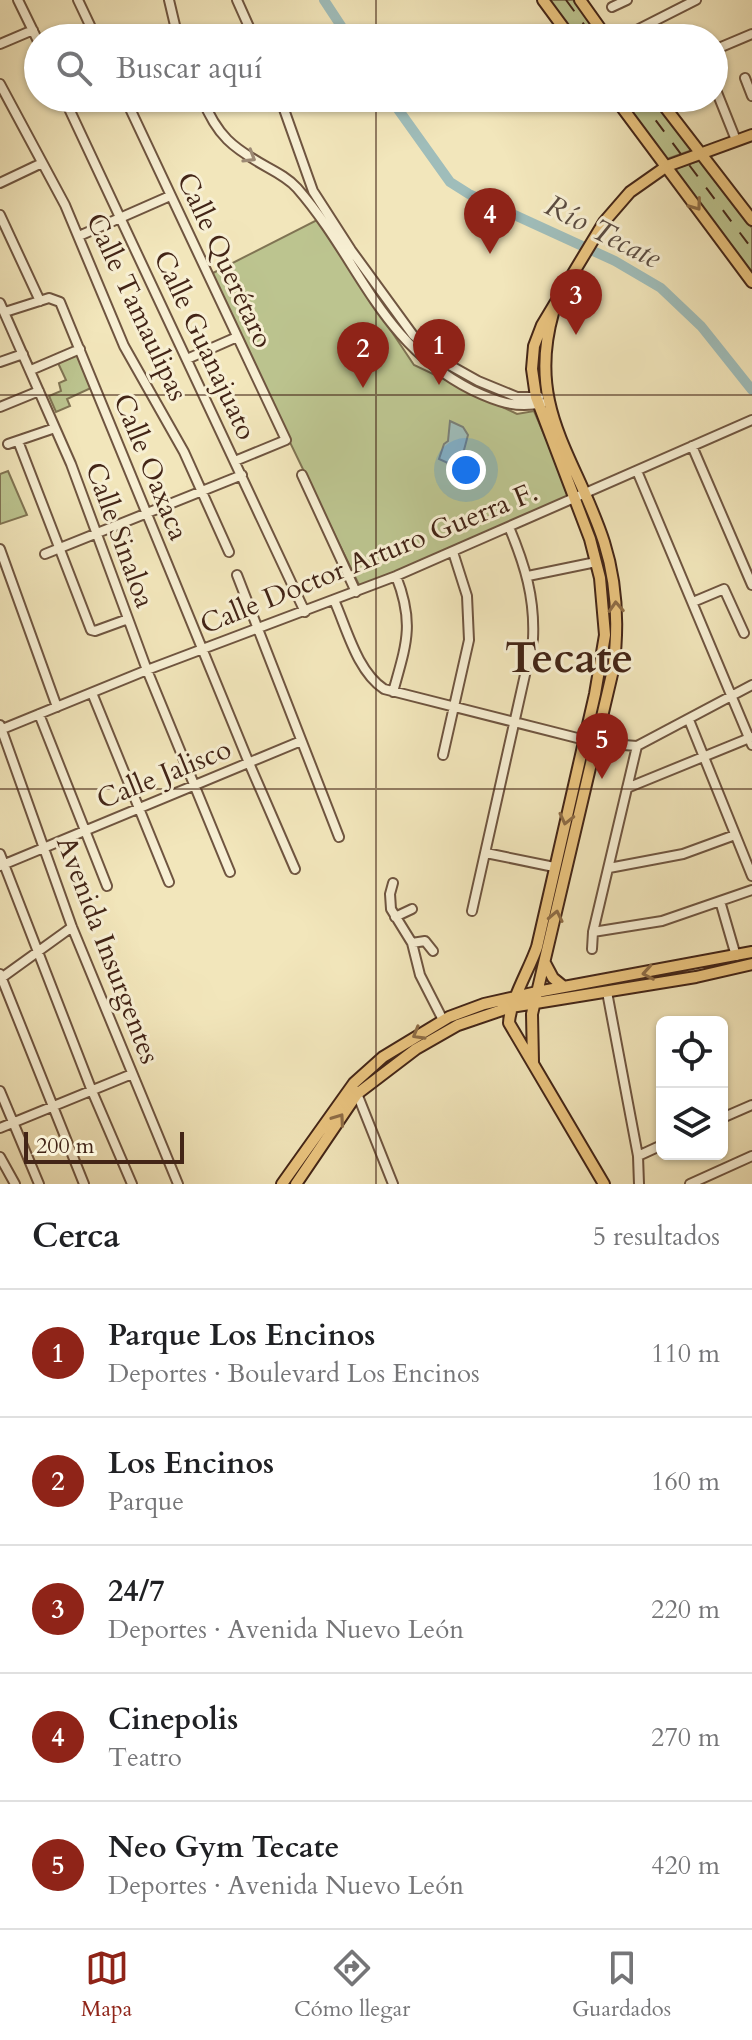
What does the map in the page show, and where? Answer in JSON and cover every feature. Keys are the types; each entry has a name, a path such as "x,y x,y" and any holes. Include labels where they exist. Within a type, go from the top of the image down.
{"main road":[{"path":"543,0 561,24"},
{"path":"580,0 597,24"},
{"path":"626,112 752,282"},
{"path":"669,112 752,220"},
{"path":"533,1066 530,1027 613,667 616,612 608,557 579,496 542,400 545,350 556,304 618,204 667,166 752,135"},
{"path":"510,1027 514,1002 537,947 585,740 605,635 603,598 579,496"},
{"path":"296,1184 357,1094 416,1049 458,1025 537,992 752,952"},
{"path":"696,977 699,968 713,961"},
{"path":"545,963 553,978 564,987"},
{"path":"282,1184 354,1083 383,1057 446,1018 484,1004 535,1004 696,977 752,964"},
{"path":"490,1013 510,1027 604,1184"}],"street":[{"path":"18,0 30,24"},
{"path":"78,0 89,24"},
{"path":"169,0 175,24"},
{"path":"237,0 248,24"},
{"path":"612,7 627,0"},
{"path":"649,24 696,0"},
{"path":"0,44 24,34"},
{"path":"728,44 752,34"},
{"path":"745,78 752,96"},
{"name":"Calle Tamaulipas","path":"0,84 79,236 124,346 184,452 229,552"},
{"name":"Calle Guanajuato","path":"71,112 305,612"},
{"name":"Calle Querétaro","path":"131,112 286,440 235,461"},
{"path":"210,112 224,138 233,147 295,185 385,306 444,362 509,395 542,400"},
{"path":"285,112 313,191 385,306"},
{"path":"725,112 736,140"},
{"path":"0,183 42,163"},
{"path":"79,236 170,196"},
{"path":"0,215 40,301 5,312"},
{"name":"Calle Oaxaca","path":"40,301 53,298 60,302 295,869"},
{"name":"Calle Sinaloa","path":"0,303 71,464 147,670 230,872"},
{"path":"187,359 237,337"},
{"path":"31,370 80,349"},
{"path":"0,362 23,354"},
{"path":"0,407 39,391"},
{"name":"Calle Doctor Arturo Guerra F.","path":"1,727 396,576 752,420"},
{"path":"8,444 55,428"},
{"path":"18,441 90,628 95,631 128,619"},
{"path":"692,446 752,585"},
{"path":"627,788 751,740 637,471"},
{"path":"45,554 242,475"},
{"path":"302,475 356,592"},
{"path":"472,911 533,639 533,607 528,576 509,527"},
{"path":"0,549 57,707"},
{"path":"443,755 469,640 467,596 453,552"},
{"path":"528,576 596,562"},
{"path":"237,575 339,837"},
{"path":"393,692 408,628 406,606 396,576"},
{"path":"693,602 724,589 744,633"},
{"path":"334,600 368,675 376,684 393,692 455,709 597,743 637,746 752,685"},
{"path":"92,693 169,882"},
{"path":"39,714 107,886"},
{"path":"689,720 752,876"},
{"name":"Avenida Insurgentes","path":"1,727 72,927 178,1184"},
{"name":"Calle Jalisco","path":"2,865 301,741"},
{"path":"592,949 593,932 637,746"},
{"path":"609,868 683,854 735,835"},
{"path":"486,853 554,867"},
{"path":"0,854 92,1091 132,1184"},
{"path":"393,883 390,900 395,917 412,943 418,969 446,1018"},
{"path":"593,932 662,921 752,890"},
{"path":"720,901 736,956"},
{"path":"395,917 412,909"},
{"path":"72,927 0,977 84,1184"},
{"path":"412,943 425,941 433,951"},
{"path":"607,992 638,1156 639,1184"},
{"path":"0,1128 132,1074"},
{"path":"354,1083 393,1184"},
{"path":"0,1091 39,1184"},
{"path":"728,1115 752,1105"},
{"path":"638,1156 656,1148"},
{"path":"690,1184 752,1156"},
{"path":"0,1157 15,1184"}],"green space":[{"path":"548,0 573,0 591,24 566,24"},
{"path":"632,112 667,112 695,149 667,159"},
{"path":"701,160 752,228 752,277 674,169"},
{"path":"317,220 414,365 517,414 534,411 571,497 360,587 209,275"},
{"path":"77,355 91,388 67,399 70,406 56,412 49,396 61,391 59,383 66,380 58,363"},
{"path":"8,471 27,515 0,524 0,474"}],"water":[{"path":"450,421 463,427 468,435 464,450 450,464 439,459 448,441"}],"waterway":[{"name":"Río Tecate","path":"324,0 340,24"},
{"name":"Río Tecate","path":"400,112 450,182 469,194 615,261 661,288 701,326 752,390"}],"railway":[{"path":"566,0 584,24"},
{"path":"649,112 752,249"}],"place":[{"name":"Cinepolis","path":"490,254"},
{"name":"24/7","path":"576,335"},
{"name":"Parque Los Encinos","path":"439,385"},
{"name":"Los Encinos","path":"363,388"},
{"name":"Neo Gym Tecate","path":"602,779"}],"district":[{"name":"Tecate","path":"569,658"}]}
